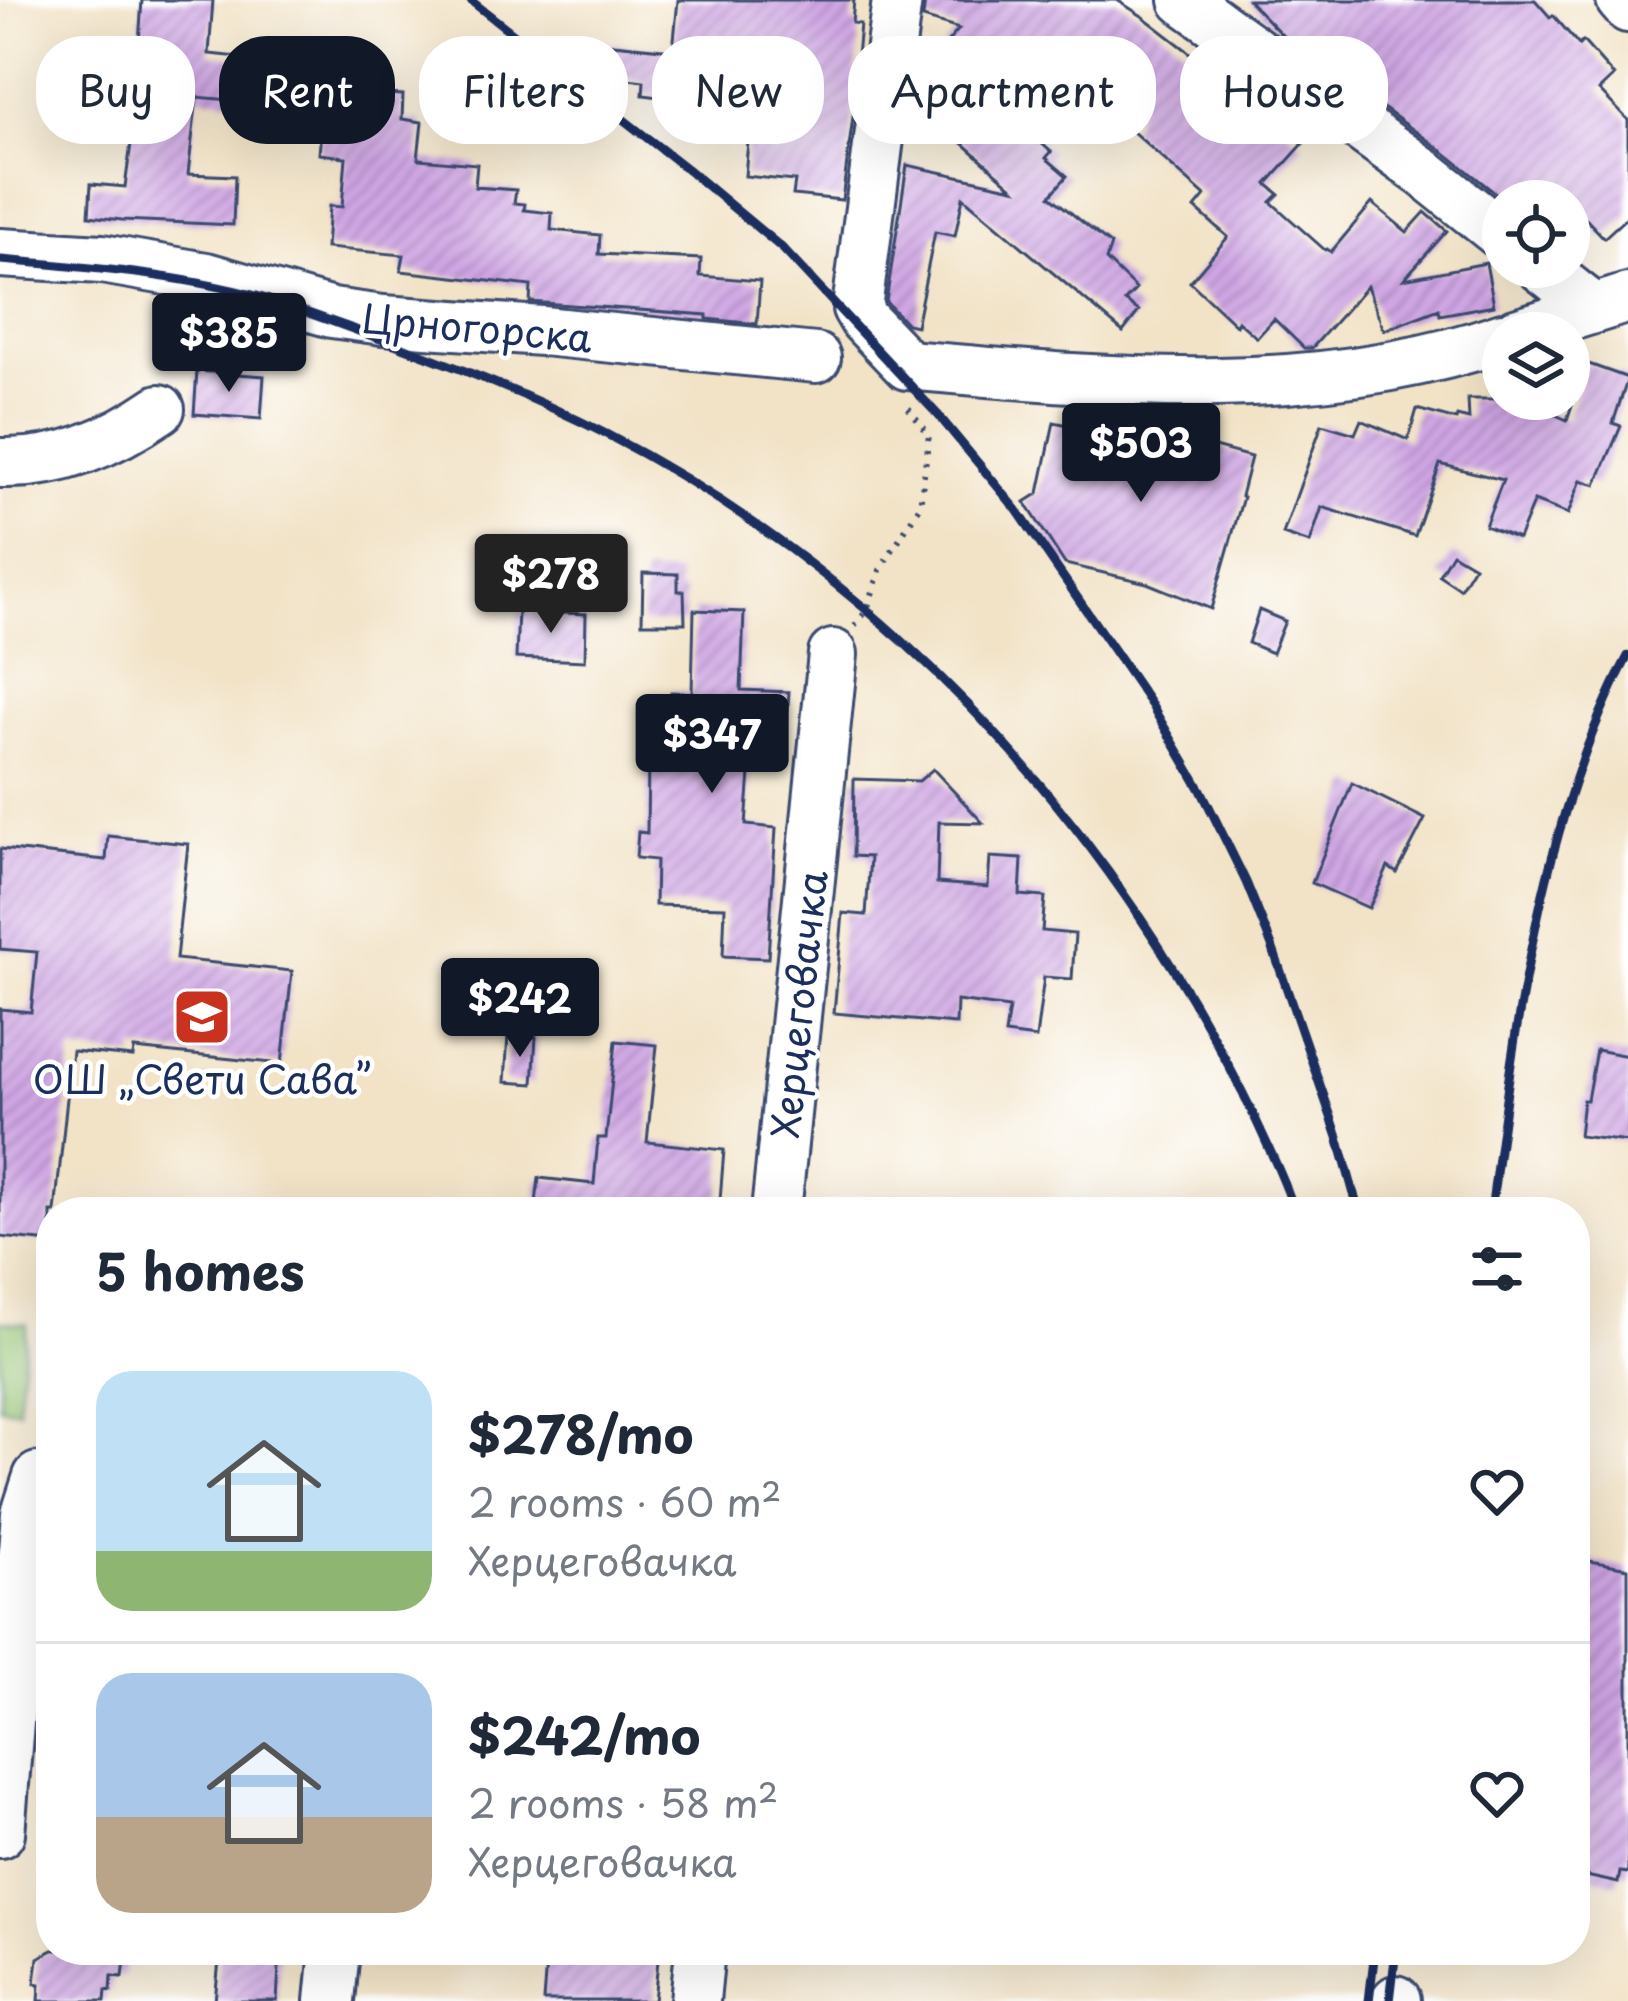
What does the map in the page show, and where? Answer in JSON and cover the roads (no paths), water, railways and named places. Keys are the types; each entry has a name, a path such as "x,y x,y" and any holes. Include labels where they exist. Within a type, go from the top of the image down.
{"street":[{"path":"897,0 857,308 904,381 1202,383 1338,374 1482,344"},
{"path":"1184,0 1482,219"},
{"path":"1621,0 1628,8"},
{"name":"Црногорска","path":"0,253 102,259 206,277 332,313 816,358"},
{"path":"1581,288 1610,303"},
{"path":"0,463 83,452 160,410"},
{"name":"Херцеговачка","path":"778,1197 833,654"},
{"path":"0,1833 30,1477"},
{"path":"330,2001 334,1965"},
{"path":"695,2001 699,1965"}],"railway":[{"path":"470,0 782,248 939,416 1017,510 1152,706 1201,790 1272,946 1355,1197"},
{"path":"0,260 197,282 308,313 472,373 580,421 686,479 762,529 903,642 1029,771 1086,842 1201,1016 1256,1120 1289,1197"},
{"path":"1493,1197 1522,1000 1552,856 1598,719 1628,656"},
{"path":"1369,2001 1373,1965"},
{"path":"1390,2001 1394,1965"}],"place":[{"name":"ОШ „Свети Сава”","path":"202,1017"}]}
